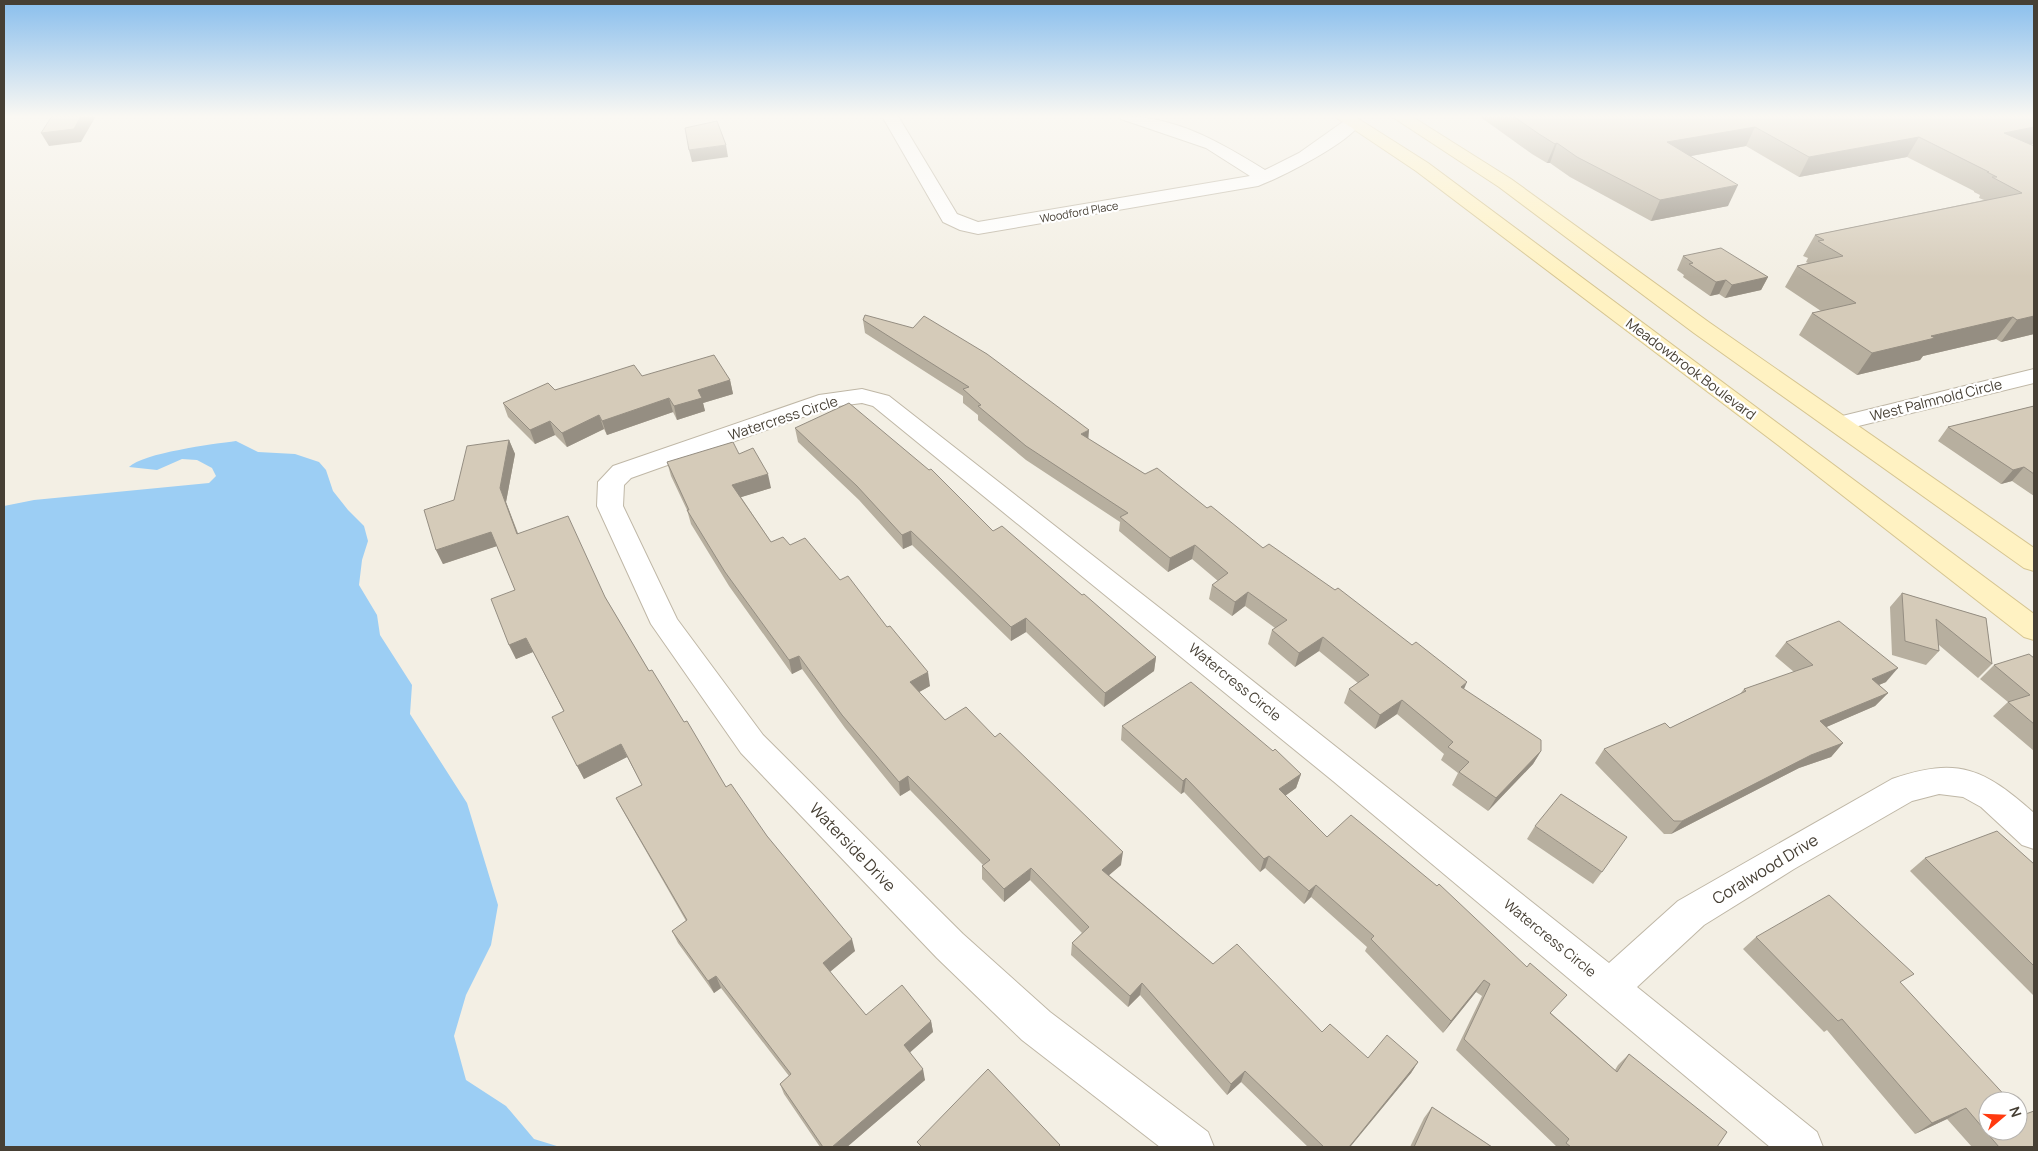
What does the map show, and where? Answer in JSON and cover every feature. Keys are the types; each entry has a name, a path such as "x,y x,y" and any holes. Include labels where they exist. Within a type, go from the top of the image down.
{"main road":[{"name":"Meadowbrook Boulevard","path":"1426,170 1787,440 2034,629"},
{"path":"1484,170 1505,183 1702,328 2034,561"},
{"path":"1787,440 1838,424"}],"street":[{"name":"Woodford Place","path":"922,170 950,218 967,226 992,227 1237,186 1265,178 1280,170"},
{"path":"1252,170 1265,178"},
{"name":"West Palmnold Circle","path":"1838,424 2034,376"},
{"name":"Watercress Circle","path":"616,477 622,472 827,400 862,396 881,401 1137,602 1610,987 1802,1147"},
{"name":"Waterside Drive","path":"616,477 611,482 610,506 665,624 752,744 950,946 1036,1026 1193,1147"},
{"name":"Coralwood Drive","path":"1610,987 1691,913 1782,858 1904,789 1939,780 1969,784 1993,797 2034,834"}],"water":[{"path":"236,441 258,452 295,454 319,462 326,470 333,491 364,526 368,541 362,560 359,585 377,615 380,635 412,685 410,714 467,803 498,905 491,945 466,995 454,1036 466,1080 506,1106 534,1139 560,1147 4,1147 4,506 34,500 209,483 216,476 212,468 197,460 182,459 157,470 129,467 148,457 163,453"}],"building":[{"path":"1602,170 1713,170 1738,185 1660,200"},
{"path":"1984,170 2034,170 2034,316 2017,320 2013,317 1931,336 1935,338 1872,353 1812,313 1856,303 1797,266 1843,256 1818,241 1824,240 1815,235 2022,193 1992,177 1997,177 1987,172 1989,172"},
{"path":"1721,248 1768,277 1732,285 1726,280 1716,282 1689,264 1693,263 1683,256"},
{"path":"865,315 913,328 924,316 987,354 1089,430 1081,434 1145,474 1157,468 1207,508 1211,506 1263,548 1269,544 1335,590 1338,588 1412,645 1416,642 1467,682 1461,687 1541,740 1541,751 1496,798 1459,772 1469,762 1448,747 1453,742 1402,700 1380,715 1349,689 1369,675 1323,637 1299,653 1272,630 1287,620 1248,592 1235,602 1212,585 1228,573 1195,545 1170,558 1120,517 1128,513 1026,446 978,406 981,405 963,389 969,387 863,320"},
{"path":"714,355 730,380 698,390 702,398 674,406 669,398 602,421 599,415 562,433 550,421 530,430 503,403 548,383 555,390 634,365 642,376"},
{"path":"849,403 929,470 931,469 993,531 1002,526 1156,657 1105,693 1026,618 1011,627 911,531 902,535 857,486 795,428"},
{"path":"2034,406 2034,474 2024,467 2013,470 1948,427"},
{"path":"509,440 500,488 517,534 568,516 605,597 649,671 652,670 684,722 687,721 726,787 731,784 767,836 852,939 823,963 866,1015 902,985 931,1021 904,1045 923,1069 832,1147 823,1147 780,1084 791,1074 716,976 708,981 672,931 687,920 616,798 642,785 621,744 577,766 552,717 564,711 526,638 509,645 491,599 515,590 491,532 436,550 424,510 454,500 467,446"},
{"path":"733,442 739,454 753,448 768,474 732,485 771,542 783,537 790,545 805,538 840,580 848,576 887,627 890,626 928,672 910,682 945,720 966,707 995,737 1000,733 1123,852 1102,870 1213,964 1237,944 1322,1032 1330,1024 1368,1058 1387,1035 1418,1062 1349,1147 1324,1147 1245,1071 1231,1084 1142,983 1130,996 1072,943 1089,927 1031,868 1004,889 982,866 990,860 908,776 899,782 842,715 799,656 789,660 725,572 687,510 689,510 667,462"},
{"path":"1902,593 1986,618 1992,664 1936,619 1939,651 1905,641"},
{"path":"1839,621 1898,668 1872,679 1888,693 1820,721 1843,743 1811,755 1682,821 1674,821 1604,749 1665,723 1670,728 1746,691 1744,689 1813,665 1786,642"},
{"path":"2029,654 2034,658 2034,724 2008,702 2030,695 1994,665"},
{"path":"1191,682 1273,751 1275,749 1301,774 1279,789 1327,837 1351,815 1437,886 1439,884 1527,967 1530,963 1567,995 1550,1013 1617,1072 1629,1054 1727,1132 1717,1147 1571,1147 1566,1143 1569,1139 1464,1039 1490,984 1484,980 1451,1021 1371,939 1374,936 1316,885 1309,891 1269,856 1264,859 1186,778 1183,781 1122,726"},
{"path":"1561,794 1627,837 1602,872 1535,826"},
{"path":"1997,831 2034,864 2034,966 1925,858"},
{"path":"1829,895 1914,974 1900,982 2001,1091 1978,1091 1978,1122 1966,1108 1932,1123 1842,1019 1838,1021 1756,937"},
{"path":"988,1069 1060,1145 1058,1147 922,1147 917,1142"},
{"path":"1432,1107 1492,1147 1414,1147"},
{"path":"2034,1111 2034,1147 1999,1147 1994,1141 2028,1141 2028,1113"}]}
